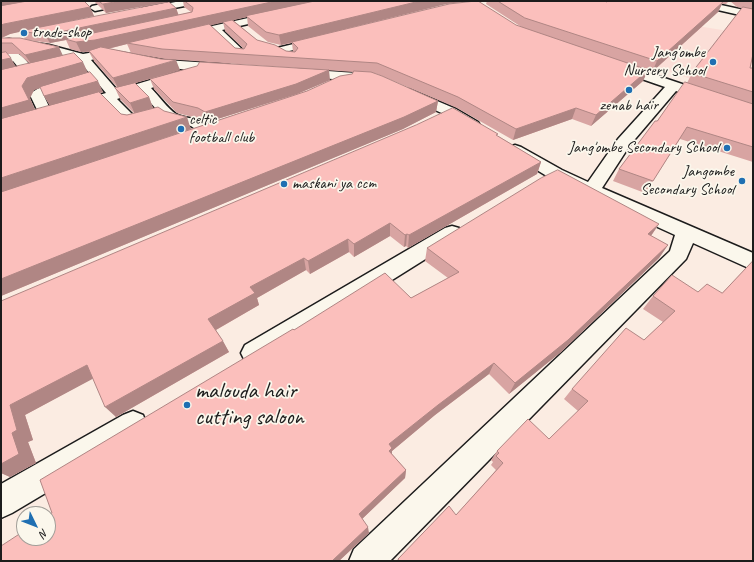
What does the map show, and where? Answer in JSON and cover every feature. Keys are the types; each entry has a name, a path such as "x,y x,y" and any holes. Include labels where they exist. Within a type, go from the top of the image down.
{"street":[{"path":"86,1 104,18"},
{"path":"95,8 130,1"},
{"path":"139,1 151,9"},
{"path":"132,13 194,1"},
{"path":"172,38 336,1"},
{"path":"690,1 753,15"},
{"path":"174,5 184,13"},
{"path":"31,119 211,67 243,62 229,42 211,29 196,22"},
{"path":"229,42 245,36 237,23"},
{"path":"1,42 24,34"},
{"path":"314,74 275,49 332,38"},
{"path":"1,42 49,48 83,58 99,76 111,96 132,121 166,111"},
{"path":"49,48 71,44"},
{"path":"62,63 131,47"},
{"path":"106,53 165,64 211,67"},
{"path":"1,59 16,57 28,71"},
{"path":"607,62 673,86 753,112"},
{"path":"14,75 42,68"},
{"path":"282,72 377,79 336,83 323,89"},
{"path":"46,115 38,94 99,76"},
{"path":"143,86 171,117 213,127 190,135"},
{"path":"394,86 451,112 483,131"},
{"path":"591,190 624,142 673,86"},
{"path":"430,122 451,112"},
{"path":"502,142 556,174 753,262"},
{"path":"530,186 556,174"},
{"path":"233,365 469,222"},
{"path":"366,561 679,254 686,232"},
{"path":"1,502 152,414"}],"shaded area":[{"path":"685,24 753,35 753,101 640,61"}],"building":[{"path":"28,1 84,1 90,7 1,25 1,6"},
{"path":"99,1 120,1 103,4"},
{"path":"185,1 276,1 95,40 76,42 65,39 192,12 193,8"},
{"path":"315,1 420,1 279,35 266,32 246,16"},
{"path":"478,1 516,25 648,70 596,115 576,108 516,129 458,97 377,63 162,49 127,43 209,24 235,48 244,49 247,44 223,22 232,20 257,40 275,45 286,51 295,52 298,48 292,42 449,4"},
{"path":"498,1 723,2 657,61 525,18"},
{"path":"169,2 176,8 45,35 21,31"},
{"path":"743,7 753,9 753,54 750,68 753,68 753,92 692,73"},
{"path":"1,38 20,38 59,47 25,55 12,43 1,43"},
{"path":"101,47 161,59 176,60 113,78 89,51"},
{"path":"6,52 11,58 1,60 1,53"},
{"path":"74,53 83,62 27,78 22,86 29,100 1,108 1,70"},
{"path":"200,62 329,70 296,84 205,112 198,108 173,102 150,79 197,66"},
{"path":"354,71 371,72 438,101 404,117 1,279 1,192 307,91 340,76 352,74"},
{"path":"90,72 98,81 44,96 40,87"},
{"path":"685,82 753,104 753,147 687,127 653,181 619,169 655,121 657,121"},
{"path":"135,83 149,97 130,103 115,88"},
{"path":"99,92 121,114 127,115 158,107 164,111 187,117 1,178 1,119"},
{"path":"453,108 498,134 496,135 541,162 409,235 405,235 390,223 354,244 348,239 308,261 304,258 250,287 255,293 208,319 223,341 105,407 87,365 10,405 17,430 12,433 19,454 1,464 1,301"},
{"path":"558,170 659,224 648,234 668,245 568,340 515,383 494,363 389,444 392,448 389,451 406,470 359,514 368,527 332,561 1,561 1,546 16,536 16,546 56,546 56,506 49,506 40,480 293,329 294,330 385,273 411,298 459,272 427,248 541,178"},
{"path":"753,261 753,561 399,561 398,559 449,506 456,515 503,463 496,456 499,453 497,451 528,419 549,439 588,401 572,389 626,328 644,340 675,311 653,296 672,275 698,292 707,284 722,293"}],"place":[{"name":"trade-shop","path":"24,33"},
{"name":"Jang'ombe Nursery School","path":"713,62"},
{"name":"zenab hair","path":"629,90"},
{"name":"celtic football club","path":"181,129"},
{"name":"Jang'ombe Secondary School","path":"727,148"},
{"name":"Jangombe Secondary School","path":"742,181"},
{"name":"maskani ya ccm","path":"284,184"},
{"name":"malouda hair cutting saloon","path":"187,405"}]}
